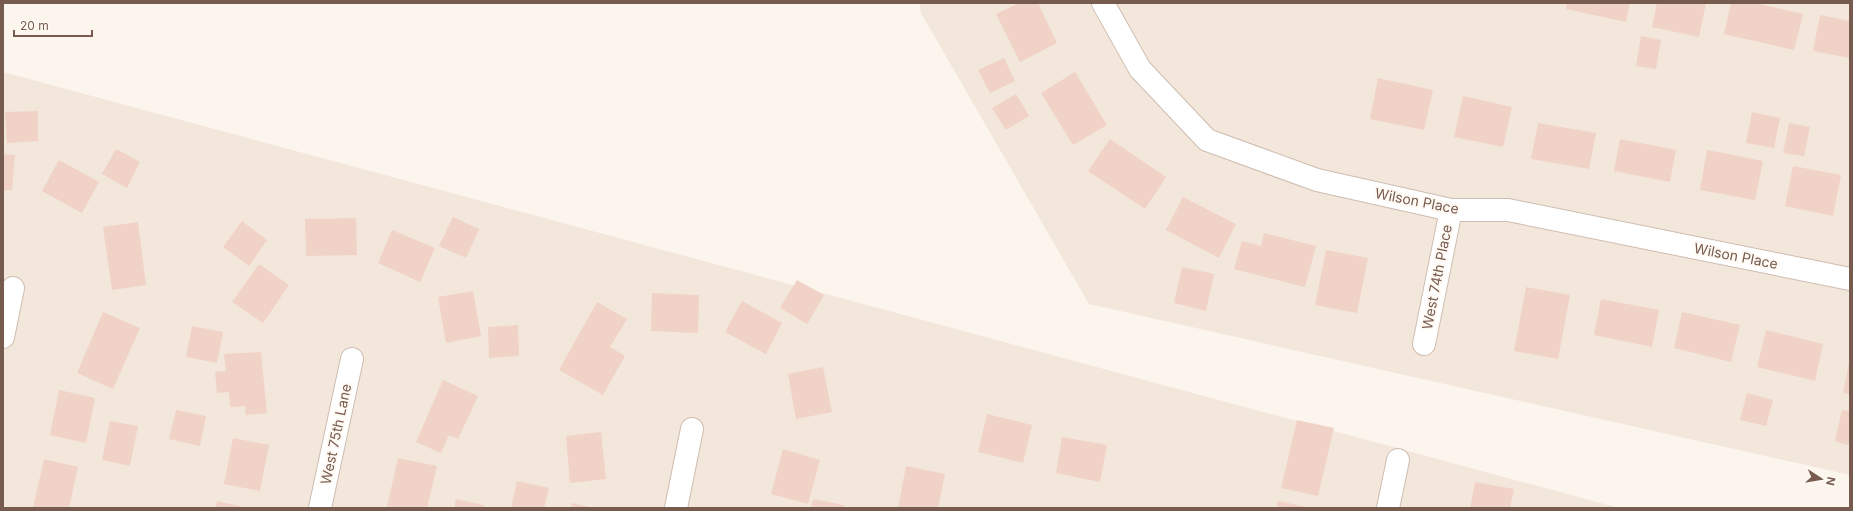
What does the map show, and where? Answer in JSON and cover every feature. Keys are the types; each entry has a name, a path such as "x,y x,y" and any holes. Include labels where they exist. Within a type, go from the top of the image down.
{"street":[{"name":"Wilson Place","path":"1103,3 1140,69 1207,140 1317,180 1451,210 1508,210 1850,279"},
{"name":"West 74th Place","path":"1424,344 1451,210"},
{"path":"3,337 13,288"},
{"name":"West 75th Lane","path":"320,508 352,359"},
{"path":"676,508 692,429"},
{"path":"1388,508 1398,460"}],"shaded area":[{"path":"919,3 1850,3 1850,475 1089,304 921,13"},
{"path":"3,72 1619,508 3,508"}],"building":[{"path":"1019,3 1038,3 1057,43 1020,62 996,14"},
{"path":"1567,3 1630,3 1626,22 1566,9"},
{"path":"1657,3 1706,3 1699,37 1652,27"},
{"path":"1731,3 1755,3 1803,14 1794,50 1724,34"},
{"path":"1820,15 1850,21 1850,58 1813,51"},
{"path":"1641,36 1661,40 1656,69 1636,66"},
{"path":"1004,58 1015,81 990,93 978,70"},
{"path":"1075,72 1107,125 1073,145 1041,93"},
{"path":"1378,78 1433,90 1424,130 1370,119"},
{"path":"1016,94 1029,116 1006,130 992,108"},
{"path":"1463,96 1512,107 1503,147 1454,137"},
{"path":"38,111 38,141 7,143 5,112"},
{"path":"1752,112 1780,118 1774,148 1746,143"},
{"path":"1538,123 1596,133 1589,169 1531,159"},
{"path":"1789,123 1810,127 1804,156 1783,153"},
{"path":"1110,139 1166,177 1145,209 1088,171"},
{"path":"1620,139 1676,150 1670,182 1614,171"},
{"path":"116,149 140,162 127,188 102,174"},
{"path":"1707,150 1763,161 1755,200 1700,190"},
{"path":"3,154 15,155 12,190 3,190"},
{"path":"59,160 99,182 82,213 42,191"},
{"path":"1793,166 1841,175 1833,216 1785,206"},
{"path":"1183,197 1236,224 1219,258 1166,230"},
{"path":"453,217 479,229 466,258 439,246"},
{"path":"356,218 357,255 306,256 305,219"},
{"path":"242,221 267,240 249,266 223,247"},
{"path":"138,222 146,285 112,290 103,227"},
{"path":"392,230 435,248 420,282 378,263"},
{"path":"1264,233 1316,246 1305,287 1234,269 1242,241 1261,246"},
{"path":"1326,250 1368,258 1357,313 1315,305"},
{"path":"259,264 289,285 263,323 232,302"},
{"path":"1182,267 1214,274 1206,311 1174,303"},
{"path":"797,280 824,295 807,324 780,308"},
{"path":"1526,287 1570,295 1558,359 1514,351"},
{"path":"473,291 481,336 446,343 438,297"},
{"path":"652,293 699,295 698,333 651,331"},
{"path":"1601,299 1659,310 1652,347 1594,335"},
{"path":"742,301 782,323 766,354 725,332"},
{"path":"597,302 627,319 610,347 625,356 603,395 559,370"},
{"path":"103,312 140,328 113,389 77,373"},
{"path":"1682,312 1740,325 1731,362 1674,348"},
{"path":"518,325 519,356 489,358 488,327"},
{"path":"192,326 223,332 217,363 186,357"},
{"path":"1766,330 1823,344 1815,381 1757,367"},
{"path":"261,352 267,413 246,415 245,406 230,407 229,392 217,393 215,372 226,371 224,354"},
{"path":"1850,363 1850,394 1843,393"},
{"path":"823,367 832,412 796,419 788,374"},
{"path":"443,380 478,396 458,439 449,435 441,453 416,442"},
{"path":"59,390 95,398 86,443 50,435"},
{"path":"1747,393 1773,400 1766,426 1740,420"},
{"path":"176,410 206,416 200,446 169,439"},
{"path":"1842,410 1850,411 1850,437 1848,445 1835,441"},
{"path":"987,414 1032,425 1023,463 978,452"},
{"path":"1297,420 1334,428 1318,496 1281,488"},
{"path":"110,421 138,426 130,466 102,460"},
{"path":"601,432 606,479 570,483 566,436"},
{"path":"1062,437 1107,445 1100,482 1056,473"},
{"path":"233,438 269,445 260,491 224,484"},
{"path":"783,449 820,460 808,504 771,494"},
{"path":"398,458 437,466 427,508 387,507"},
{"path":"44,459 78,467 69,508 33,508"},
{"path":"906,466 945,474 938,508 898,508"},
{"path":"517,481 549,488 544,508 511,508"},
{"path":"1475,482 1514,489 1510,508 1470,508"},
{"path":"456,499 484,505 483,508 454,508"},
{"path":"813,499 844,505 843,508 811,508"},
{"path":"217,501 243,507 243,508 216,508"},
{"path":"1278,501 1307,507 1307,508 1276,508"},
{"path":"572,503 590,507 590,508 571,508"}]}
